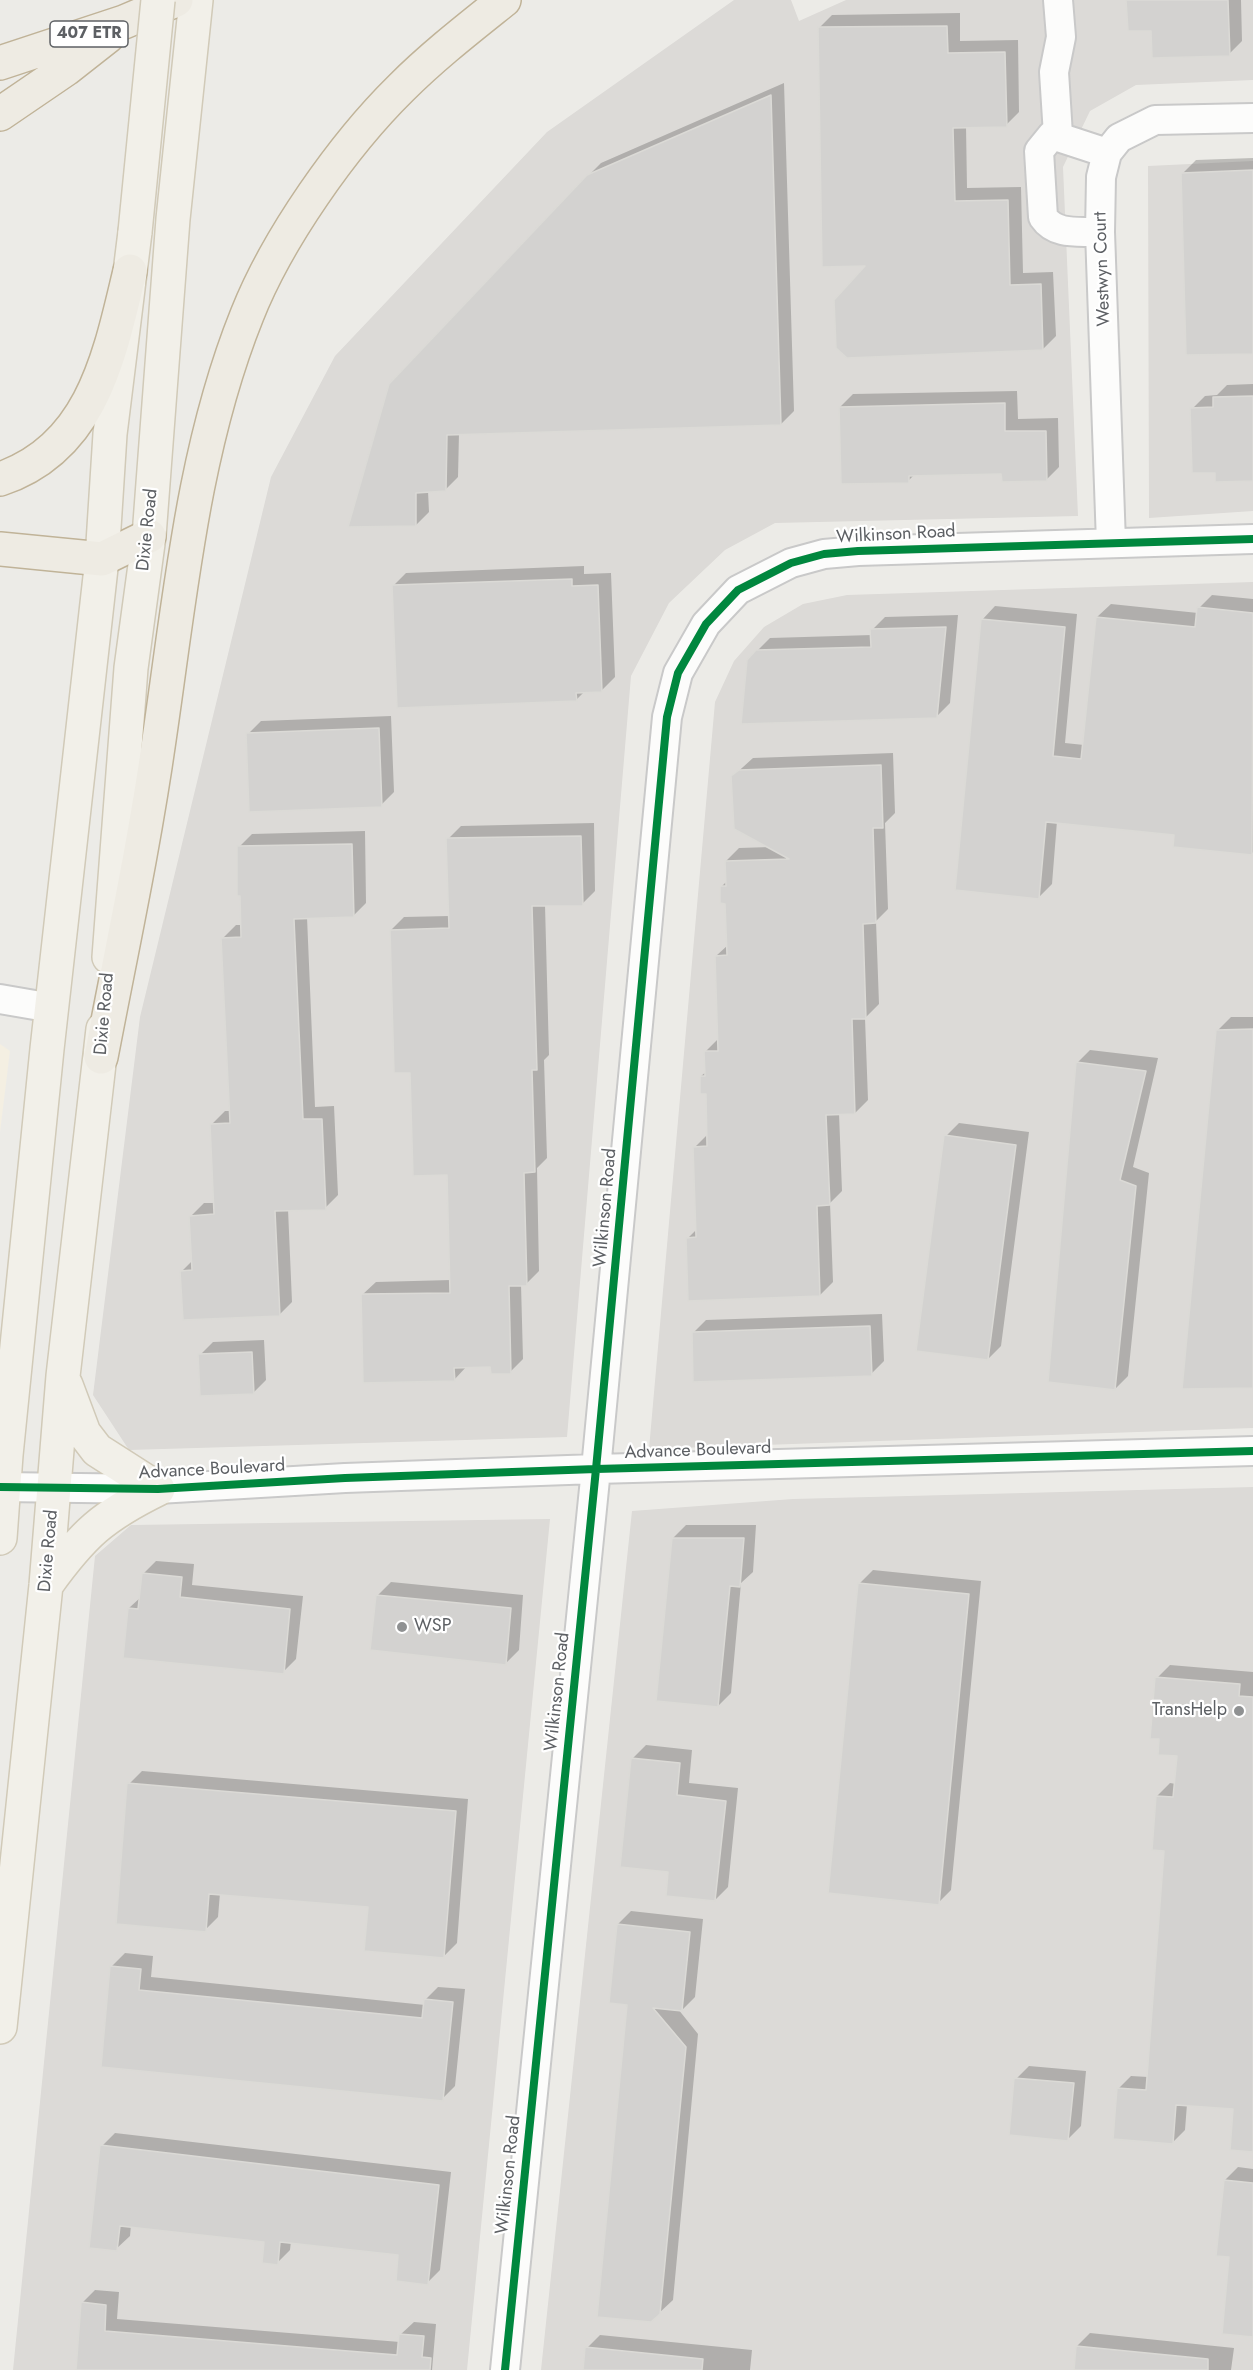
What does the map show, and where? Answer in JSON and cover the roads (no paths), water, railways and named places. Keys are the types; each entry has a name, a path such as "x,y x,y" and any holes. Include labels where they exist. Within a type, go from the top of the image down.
{"highway":[{"name":"407 ETR","path":"0,63 124,22 176,0"},
{"path":"101,1057 152,793 193,509 216,410 247,314 282,246 357,137 400,89 456,38 504,0"},
{"path":"0,114 66,69 124,22"},
{"path":"0,479 28,466 65,437 91,399 108,362 130,271"},
{"path":"0,549 102,559 148,536"}],"main road":[{"path":"0,1538 8,1388 102,559 110,434 135,232 158,0"},
{"name":"Dixie Road","path":"0,2027 46,1585 63,1376 101,1057 131,668 148,536 173,219 196,0"},
{"path":"63,1376 84,1433 97,1450 158,1489"},
{"path":"46,1585 75,1545 93,1527 118,1508 158,1489"}],"street":[{"path":"1058,0 1061,37 1054,72 1058,135"},
{"path":"1100,232 1056,230 1049,226 1043,217 1039,151 1046,139 1052,135 1058,135 1107,153 1119,138 1155,120 1253,118"},
{"name":"Westwyn Court","path":"1107,153 1101,177 1100,232 1108,394 1111,543"},
{"name":"Wilkinson Road","path":"505,2370 596,1469 667,717 678,673 706,624 738,590 790,563 824,554 858,551 1253,539"},
{"path":"0,999 52,1008"},
{"name":"Advance Boulevard","path":"2,1487 158,1489 345,1478 596,1469 1253,1451"}],"place":[{"name":"WSP","path":"402,1627"},
{"name":"TransHelp","path":"1239,1711"}]}
